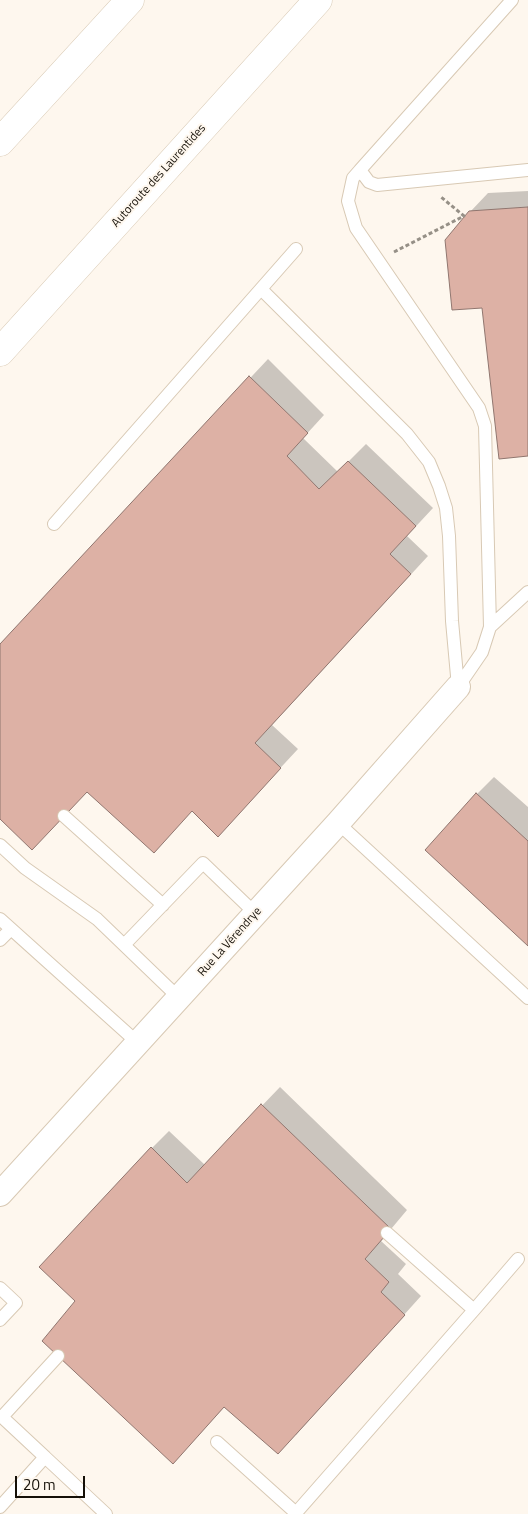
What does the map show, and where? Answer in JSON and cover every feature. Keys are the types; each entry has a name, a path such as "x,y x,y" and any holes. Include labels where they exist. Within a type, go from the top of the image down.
{"highway":[{"path":"0,142 130,0"},
{"name":"Autoroute des Laurentides","path":"0,352 318,0"}],"street":[{"name":"Rue La Vérendrye","path":"0,1194 338,824 458,687"}],"lane":[{"path":"458,687 482,652 490,627 483,416 356,228 348,201 353,178 512,0"},
{"path":"360,170 369,182 377,185 528,170"},
{"path":"54,524 296,249"},
{"path":"261,289 407,434 429,462 446,508 449,536 452,621 458,687"},
{"path":"490,627 528,592"},
{"path":"64,816 162,905"},
{"path":"338,824 528,998"},
{"path":"0,845 25,868 97,919 179,998"},
{"path":"124,945 202,863 256,914"},
{"path":"0,919 138,1044"},
{"path":"0,940 11,928"},
{"path":"387,1233 474,1310"},
{"path":"217,1442 295,1514 518,1259"},
{"path":"0,1288 16,1303 0,1320"},
{"path":"58,1356 2,1417 106,1514"},
{"path":"0,1508 45,1457"}],"path":[{"path":"413,241 464,216 433,191"}],"building":[{"path":"528,207 528,456 499,459 482,308 452,310 445,240 469,211"},
{"path":"249,376 308,433 287,456 319,489 348,461 416,526 390,554 411,574 255,743 281,768 218,837 192,811 154,853 87,792 32,850 0,819 0,644"},
{"path":"476,793 528,841 528,946 425,850"},
{"path":"261,1104 391,1229 365,1259 389,1282 381,1292 405,1315 278,1454 224,1407 173,1464 42,1341 75,1301 39,1267 151,1147 187,1183"}]}
